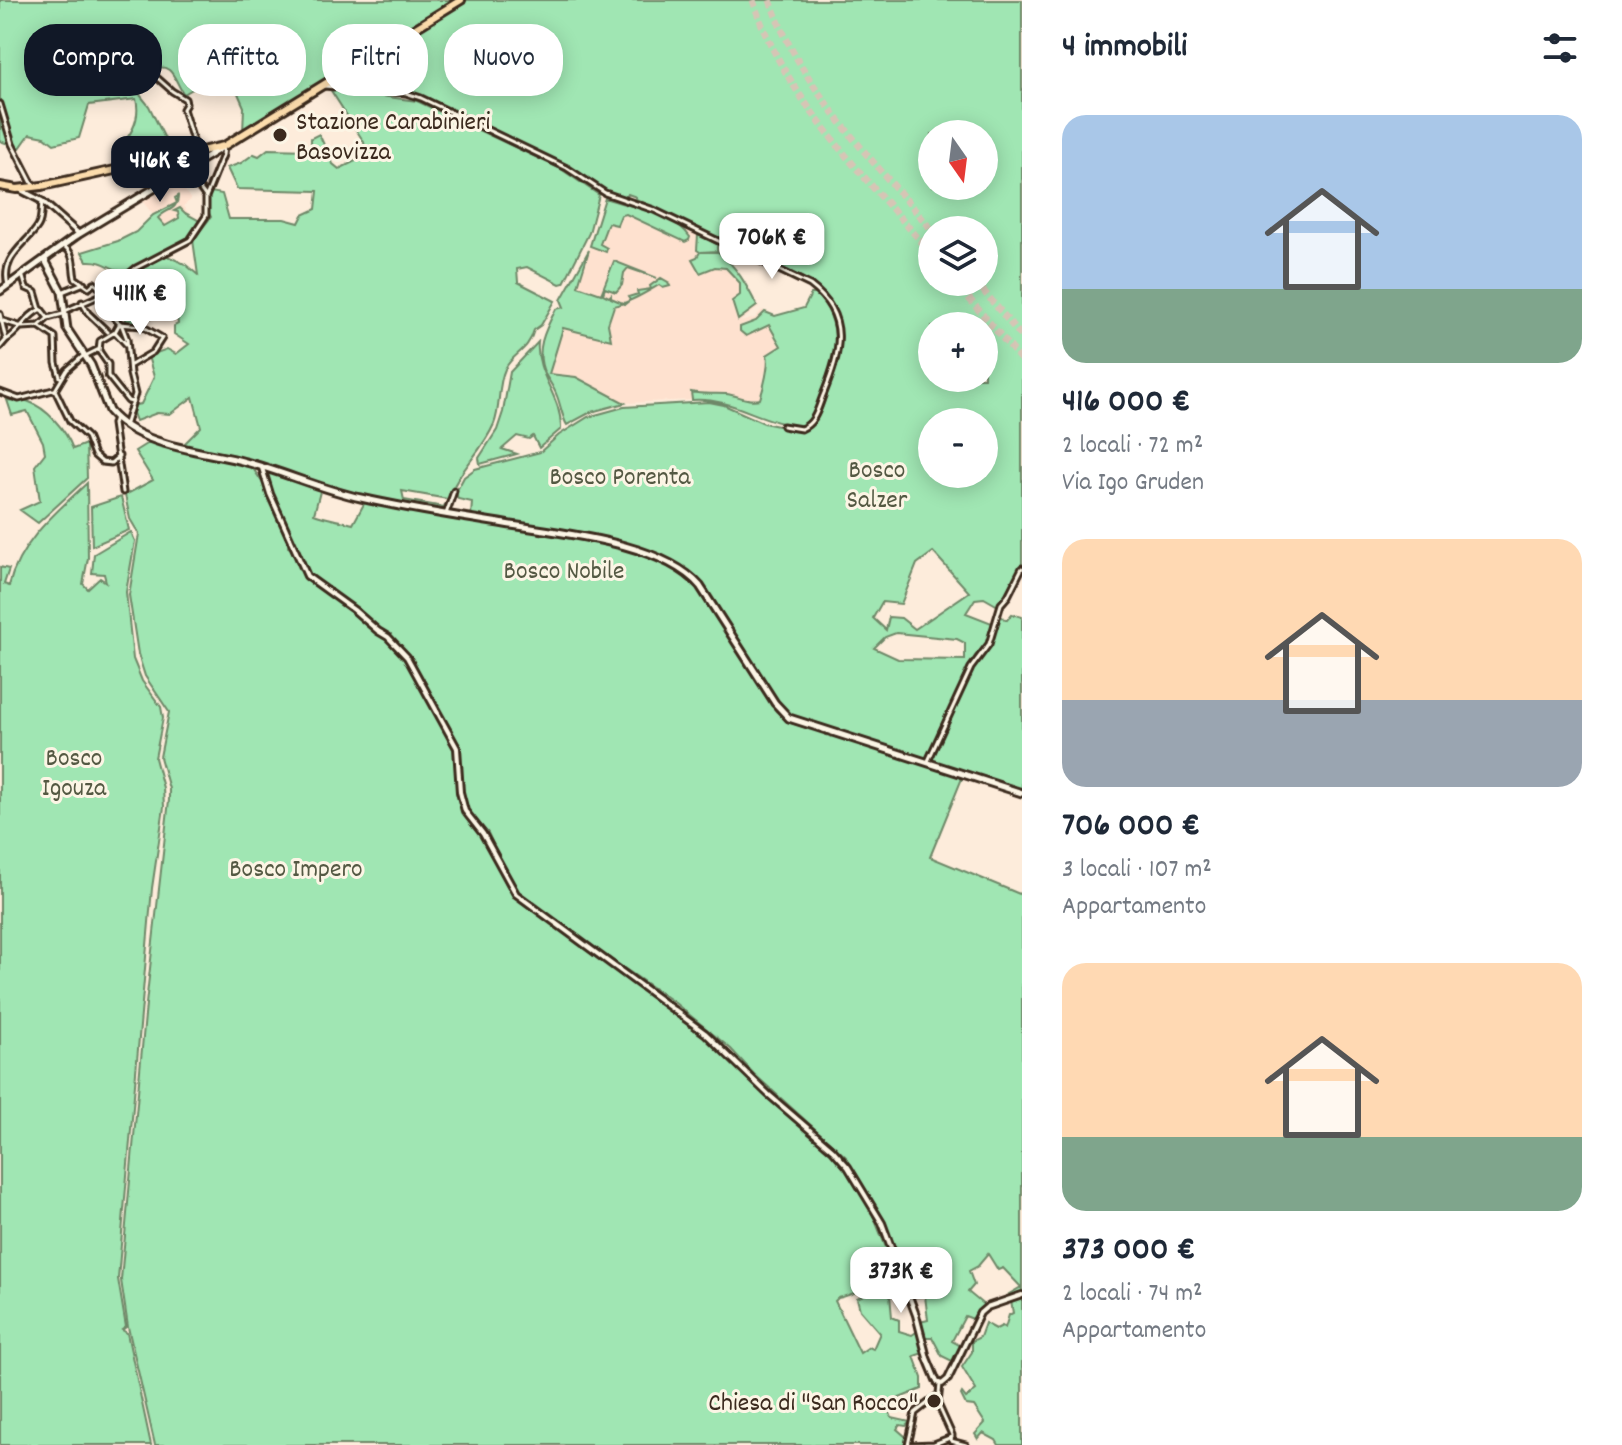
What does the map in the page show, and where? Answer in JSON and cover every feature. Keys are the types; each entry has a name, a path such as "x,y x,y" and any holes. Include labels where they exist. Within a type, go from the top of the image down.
{"main road":[{"path":"423,24 461,0"},
{"path":"0,291 4,281 45,260 79,234 322,87"},
{"path":"0,186 17,189 33,187 224,146"},
{"path":"45,260 62,292 66,312 62,334 84,355 93,368 108,408 125,424 167,445 262,468 355,497 604,541 678,568 700,586 775,703 789,718 1022,793"}],"street":[{"path":"162,81 186,100 183,109 196,153"},
{"path":"415,96 567,168 605,193 654,210 815,289 835,319 838,354 812,422 801,429 783,426"},
{"path":"0,104 5,126 33,187 34,196"},
{"path":"39,326 48,318 106,293 136,268 190,240 206,216 206,197 224,146"},
{"path":"187,171 206,197"},
{"path":"17,189 42,201 79,234"},
{"path":"4,281 11,254 40,223 42,201"},
{"path":"64,246 71,251 75,262 74,276 89,288"},
{"path":"22,274 26,288 35,292 40,309 48,318"},
{"path":"62,292 84,283"},
{"path":"89,288 97,283 106,293 106,309 120,323 126,344 135,394 125,424"},
{"path":"88,299 89,288"},
{"path":"82,302 88,313 109,334"},
{"path":"0,347 22,327 28,317 40,309"},
{"path":"0,314 6,340"},
{"path":"1,320 22,327 39,326 62,334 56,363 60,377"},
{"path":"120,323 115,332 100,341 99,349 108,364 108,376 132,402"},
{"path":"120,323 142,326 162,338 155,349 131,365"},
{"path":"115,332 126,344"},
{"path":"99,349 84,355 60,377 55,390 68,418 87,437 99,461 111,463 119,456"},
{"path":"0,392 19,399 55,390"},
{"path":"115,417 113,424 123,492"},
{"path":"262,468 270,494 307,576 388,637 405,654 457,748 460,792 465,811 483,834 516,894 705,1033 848,1167 882,1223 916,1315 931,1369 940,1384 940,1410 953,1443 966,1445"},
{"path":"446,514 454,491"},
{"path":"928,762 971,668 989,644 1001,604 1022,568"},
{"path":"940,1384 948,1379 980,1313 987,1307 1022,1295"},
{"path":"938,1395 916,1410 908,1445 934,1444 952,1437"}],"shaded area":[{"path":"178,180 191,200 183,206 194,215 165,230 143,202"},
{"path":"626,214 654,229 687,232 683,228 699,235 699,242 703,237 697,249 718,252 700,252 699,272 702,274 709,268 721,267 736,276 742,289 738,320 757,306 740,322 755,318 762,310 765,312 756,321 743,324 739,329 746,336 769,325 781,347 768,355 760,399 751,401 726,394 709,396 692,392 692,400 625,403 576,377 549,375 563,327 610,339 608,324 614,306 621,305 578,285 590,246 606,251 600,244 608,223"}],"green space":[{"path":"0,0 456,0 418,24 322,24 322,84 306,94 306,24 178,24 178,84 169,70 162,68 162,24 24,24 24,96 141,96 166,141 174,140 179,153 124,165 117,149 134,127 136,99 89,105 79,138 54,144 45,137 30,134 20,148 0,141"},
{"path":"467,0 1022,0 1022,564 998,606 984,598 975,599 966,613 992,623 987,642 975,656 963,679 927,759 793,717 782,708 705,589 692,575 667,560 556,529 471,516 472,502 458,499 456,492 464,477 475,469 540,452 559,435 588,417 624,407 709,402 724,405 764,423 802,431 813,424 824,403 838,357 839,328 836,314 828,301 802,277 636,197 628,194 626,198 602,189 567,165 421,96 428,96 428,24","holes":["933,552 969,592 915,629 901,618 889,617 886,630 873,618 882,602 901,604 917,564","896,633 957,639 965,643 965,660 898,659 874,648 885,637"]},
{"path":"239,96 302,96 243,133 244,107"},
{"path":"334,96 381,96 417,101 561,169 599,195 589,233 564,283 560,284 527,267 517,269 518,282 555,301 525,348 505,369 494,424 448,499 402,491 404,500 444,507 445,504 444,511 344,490 181,447 201,427 193,397 170,414 157,413 136,421 133,413 154,377 148,356 167,349 176,354 189,344 174,334 177,316 149,318 141,324 125,323 130,300 114,289 128,276 137,285 140,282 133,273 163,254 185,264 198,275 193,240 211,217 207,204 211,192 222,194 229,219 284,219 299,223 303,215 316,209 318,191 237,189 227,168 254,154 259,156 268,149 311,150 311,138 319,134 333,164 339,169 366,156 364,142"},
{"path":"605,198 663,216 683,229 689,240 685,242 626,214 621,215 617,225 608,223 600,244 607,248 606,252 590,246"},
{"path":"176,203 158,218 165,226 179,218 178,212 174,211 180,208 200,221 189,237 127,273 99,262 87,261 82,252 136,232 153,215"},
{"path":"698,235 717,244 717,251 701,252 718,252 725,258 740,276 757,306 738,320 732,301 740,295 740,283 726,268 715,267 700,273 692,259 700,252 697,250"},
{"path":"589,250 578,286 601,294 614,261 657,278 628,268 616,292 605,288 603,294 623,303 614,306 608,324 611,340 563,328 549,374 576,377 625,403 591,412 567,425 556,393 545,374 541,349 552,317 556,309 564,307 561,300"},
{"path":"661,278 670,286 663,288 659,285 630,300 628,297 638,294 637,291 651,289 650,286"},
{"path":"811,294 817,294 827,309 835,340 830,371 811,418 802,426 787,424 734,406 692,400 691,392 760,399 767,371 767,355 781,346 769,325 746,336 740,327 756,321 765,312 775,316 804,308"},
{"path":"538,342 540,365 557,406 561,429 539,448 533,436 529,439 517,436 502,449 517,454 480,464 479,458 497,430 503,412 510,372"},
{"path":"7,400 27,401 42,409 61,427 73,449 86,444 87,478 38,523 20,510 40,501 35,466 45,453 43,442 27,411 12,415"},
{"name":"Bosco Impero","path":"151,441 176,450 252,467 266,488 289,536 288,547 294,550 306,577 404,656 455,749 457,794 463,813 482,836 515,897 674,1011 842,1161 866,1198 900,1282 876,1284 835,1301 860,1353 869,1347 873,1349 880,1333 860,1310 857,1298 880,1287 898,1286 890,1295 892,1317 899,1320 899,1331 912,1335 918,1331 923,1353 914,1356 922,1378 922,1389 892,1401 892,1418 910,1422 897,1429 906,1437 905,1445 155,1445 128,1327 121,1280 146,1004 169,800 160,757 169,712 145,676 138,654 129,595 139,534 130,519 125,495 153,480 135,451"},
{"name":"Bosco Nobile","path":"266,471 321,488 314,514 353,524 365,502 598,541 657,559 681,573 700,590 776,711 788,722 963,776 930,857 1022,895 1022,1293 1011,1297 1009,1294 1021,1287 1003,1268 998,1270 988,1254 969,1271 974,1285 968,1292 985,1306 973,1319 965,1316 952,1341 961,1346 954,1362 942,1356 932,1337 924,1337 920,1322 928,1320 925,1296 912,1297 908,1290 882,1217 846,1157 754,1074 731,1049 675,1003 526,901 513,887 488,833 467,810 458,744 408,655 389,634 379,630 354,607 311,577 276,502"},
{"name":"Bosco Igouza","path":"87,483 88,558 83,584 88,589 100,578 106,582 104,574 92,573 94,554 131,532 135,541 126,592 133,659 142,681 161,707 163,718 155,758 163,788 164,807 152,888 118,1279 126,1327 122,1330 127,1333 151,1445 0,1445 0,567 9,569 4,584 9,586 30,542"},
{"path":"121,497 129,530 92,546 91,507"},
{"path":"1012,614 1022,617 1022,790 931,760 972,671 992,644 999,615 1007,620"},
{"path":"1022,1297 1022,1445 999,1445 983,1433 978,1439 975,1434 985,1423 974,1406 966,1405 961,1395 966,1398 976,1390 962,1367 972,1352 972,1341 980,1337 985,1323 996,1329 1005,1328 1009,1315 1013,1313 1011,1301"}],"tunnel":[{"path":"753,0 767,36 806,104 918,238"},
{"path":"770,0 783,33 819,93 920,216"},
{"path":"967,296 1022,361"},
{"path":"988,296 1022,337"}],"place":[{"name":"Stazione Carabinieri Basovizza","path":"280,135"},
{"name":"Chiesa di \"San Rocco\"","path":"934,1401"}],"park label":[{"name":"Bosco Porenta","path":"620,475"},
{"name":"Bosco Salzer","path":"877,483"}]}
